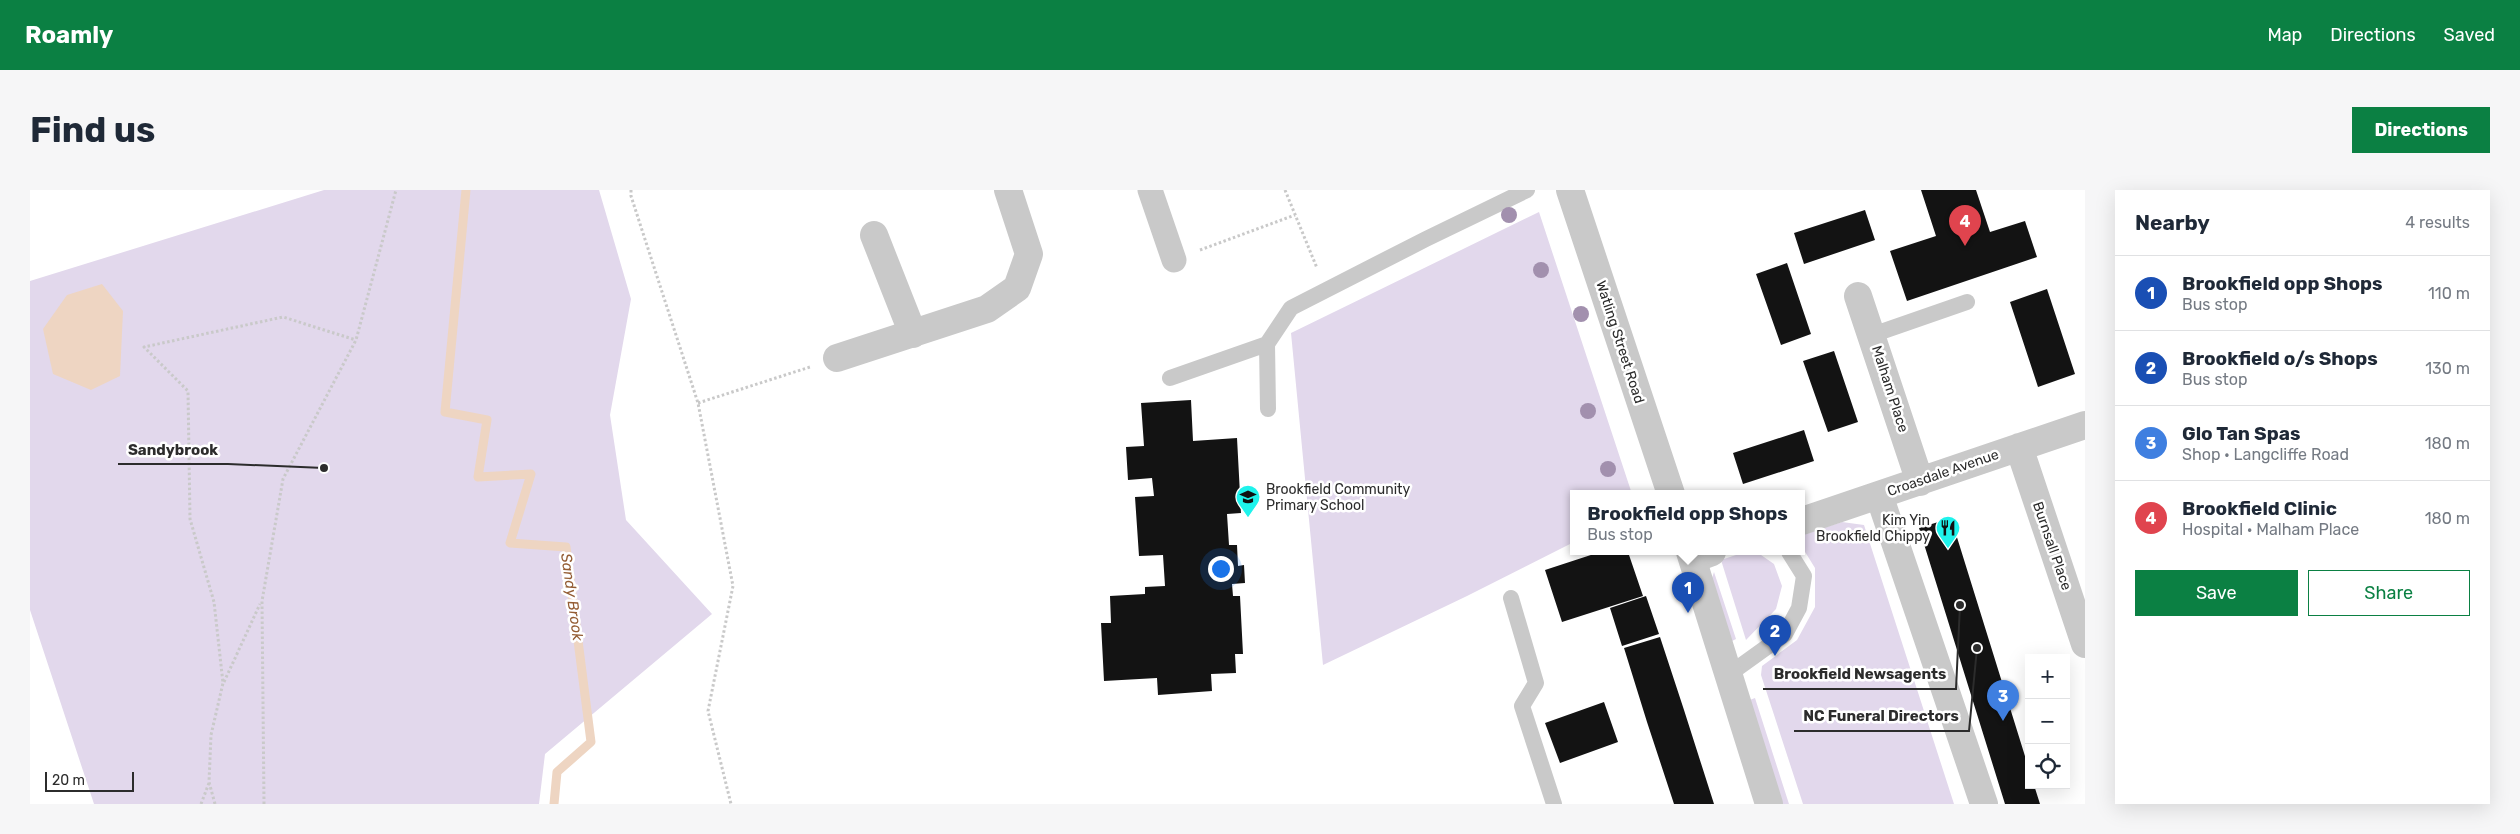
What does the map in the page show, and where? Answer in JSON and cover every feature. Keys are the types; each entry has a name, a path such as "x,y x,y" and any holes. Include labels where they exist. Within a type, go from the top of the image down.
{"street":[{"path":"837,358 987,309 1017,288 1029,254 1008,190"},
{"path":"1150,190 1174,260"},
{"name":"Watling Street Road","path":"1570,190 1670,490"},
{"path":"874,235 913,334"},
{"name":"Malham Place","path":"1858,296 1920,482"},
{"name":"Croasdale Avenue","path":"1805,520 2085,425"},
{"name":"Burnsall Place","path":"2019,447 2085,644"},
{"path":"1879,495 1984,804"},
{"path":"1699,555 1728,675 1769,804"}],"lane":[{"path":"1268,409 1267,344 1291,308 1426,238 1527,190"},
{"path":"1872,335 1967,302"},
{"path":"1170,378 1267,344"},
{"path":"1728,675 1785,634 1799,608 1804,576 1791,555"},
{"path":"1511,598 1536,683 1522,706 1554,804"}],"path":[{"path":"264,804 262,601 283,479 356,340 396,190"},
{"path":"631,190 631,196 698,403 733,586 708,710 731,804"},
{"path":"1286,190 1320,277"},
{"path":"1174,260 1295,215"},
{"path":"223,683 214,602 190,520 188,391 144,347 283,317 356,340"},
{"path":"698,403 837,358"},
{"path":"201,804 209,782 211,735 223,683 262,601"},
{"path":"209,782 216,804"}],"shaded area":[{"path":"324,190 599,190 631,299 610,415 626,520 712,614 545,754 539,804 94,804 30,610 30,281"},
{"path":"1539,212 1631,490 1570,490 1570,544 1323,665 1291,333"},
{"path":"102,284 123,311 120,376 91,390 53,374 43,329 67,295"},
{"path":"1842,522 1864,525 1954,804 1803,804 1761,675 1762,666 1797,640 1815,607 1815,568 1805,552 1805,534"},
{"path":"1736,555 1761,555 1774,564 1782,586 1776,609 1746,640 1721,560"},
{"path":"1714,572 1736,639 1728,643 1709,587"},
{"path":"1755,698 1789,804 1780,804 1747,701"}],"building":[{"path":"1921,190 1976,190 1990,232 2025,221 2037,257 1907,301 1890,251 1936,236"},
{"path":"1865,210 1875,240 1804,264 1794,233"},
{"path":"1787,263 1811,334 1781,345 1756,274"},
{"path":"2047,289 2075,374 2038,387 2010,302"},
{"path":"1834,351 1858,422 1828,432 1803,361"},
{"path":"1191,400 1193,441 1237,438 1241,513 1227,514 1229,545 1237,545 1238,566 1244,565 1245,583 1232,584 1233,596 1240,596 1243,654 1235,654 1236,673 1211,674 1212,691 1158,695 1157,678 1104,681 1101,623 1111,623 1110,596 1145,594 1145,587 1165,586 1163,555 1139,556 1135,497 1154,496 1152,478 1128,480 1126,447 1144,446 1141,403"},
{"path":"1804,430 1814,461 1743,484 1733,453"},
{"path":"1951,518 2025,756 2025,789 2035,789 2040,804 2005,804 1919,528"},
{"path":"1591,555 1629,555 1643,596 1562,622 1545,570"},
{"path":"1646,596 1659,634 1622,646 1610,608"},
{"path":"1660,637 1714,804 1674,804 1647,722 1624,648"},
{"path":"1604,702 1618,742 1560,763 1545,723"}],"waterway":[{"name":"Sandy Brook","path":"466,190 445,412 487,420 478,477 531,474 510,543 566,547 591,742 557,772 554,804"}],"place":[{"name":"Brookfield Clinic","path":"1965,246"},
{"name":"Sandybrook","path":"324,468"},
{"name":"Brookfield Community Primary School","path":"1248,518"},
{"name":"Kim Yin Brookfield Chippy","path":"1948,549"},
{"name":"Brookfield Newsagents","path":"1960,605"},
{"name":"Brookfield opp Shops","path":"1688,613"},
{"name":"NC Funeral Directors","path":"1977,648"},
{"name":"Brookfield o/s Shops","path":"1775,656"},
{"name":"Glo Tan Spas","path":"2003,721"}]}
